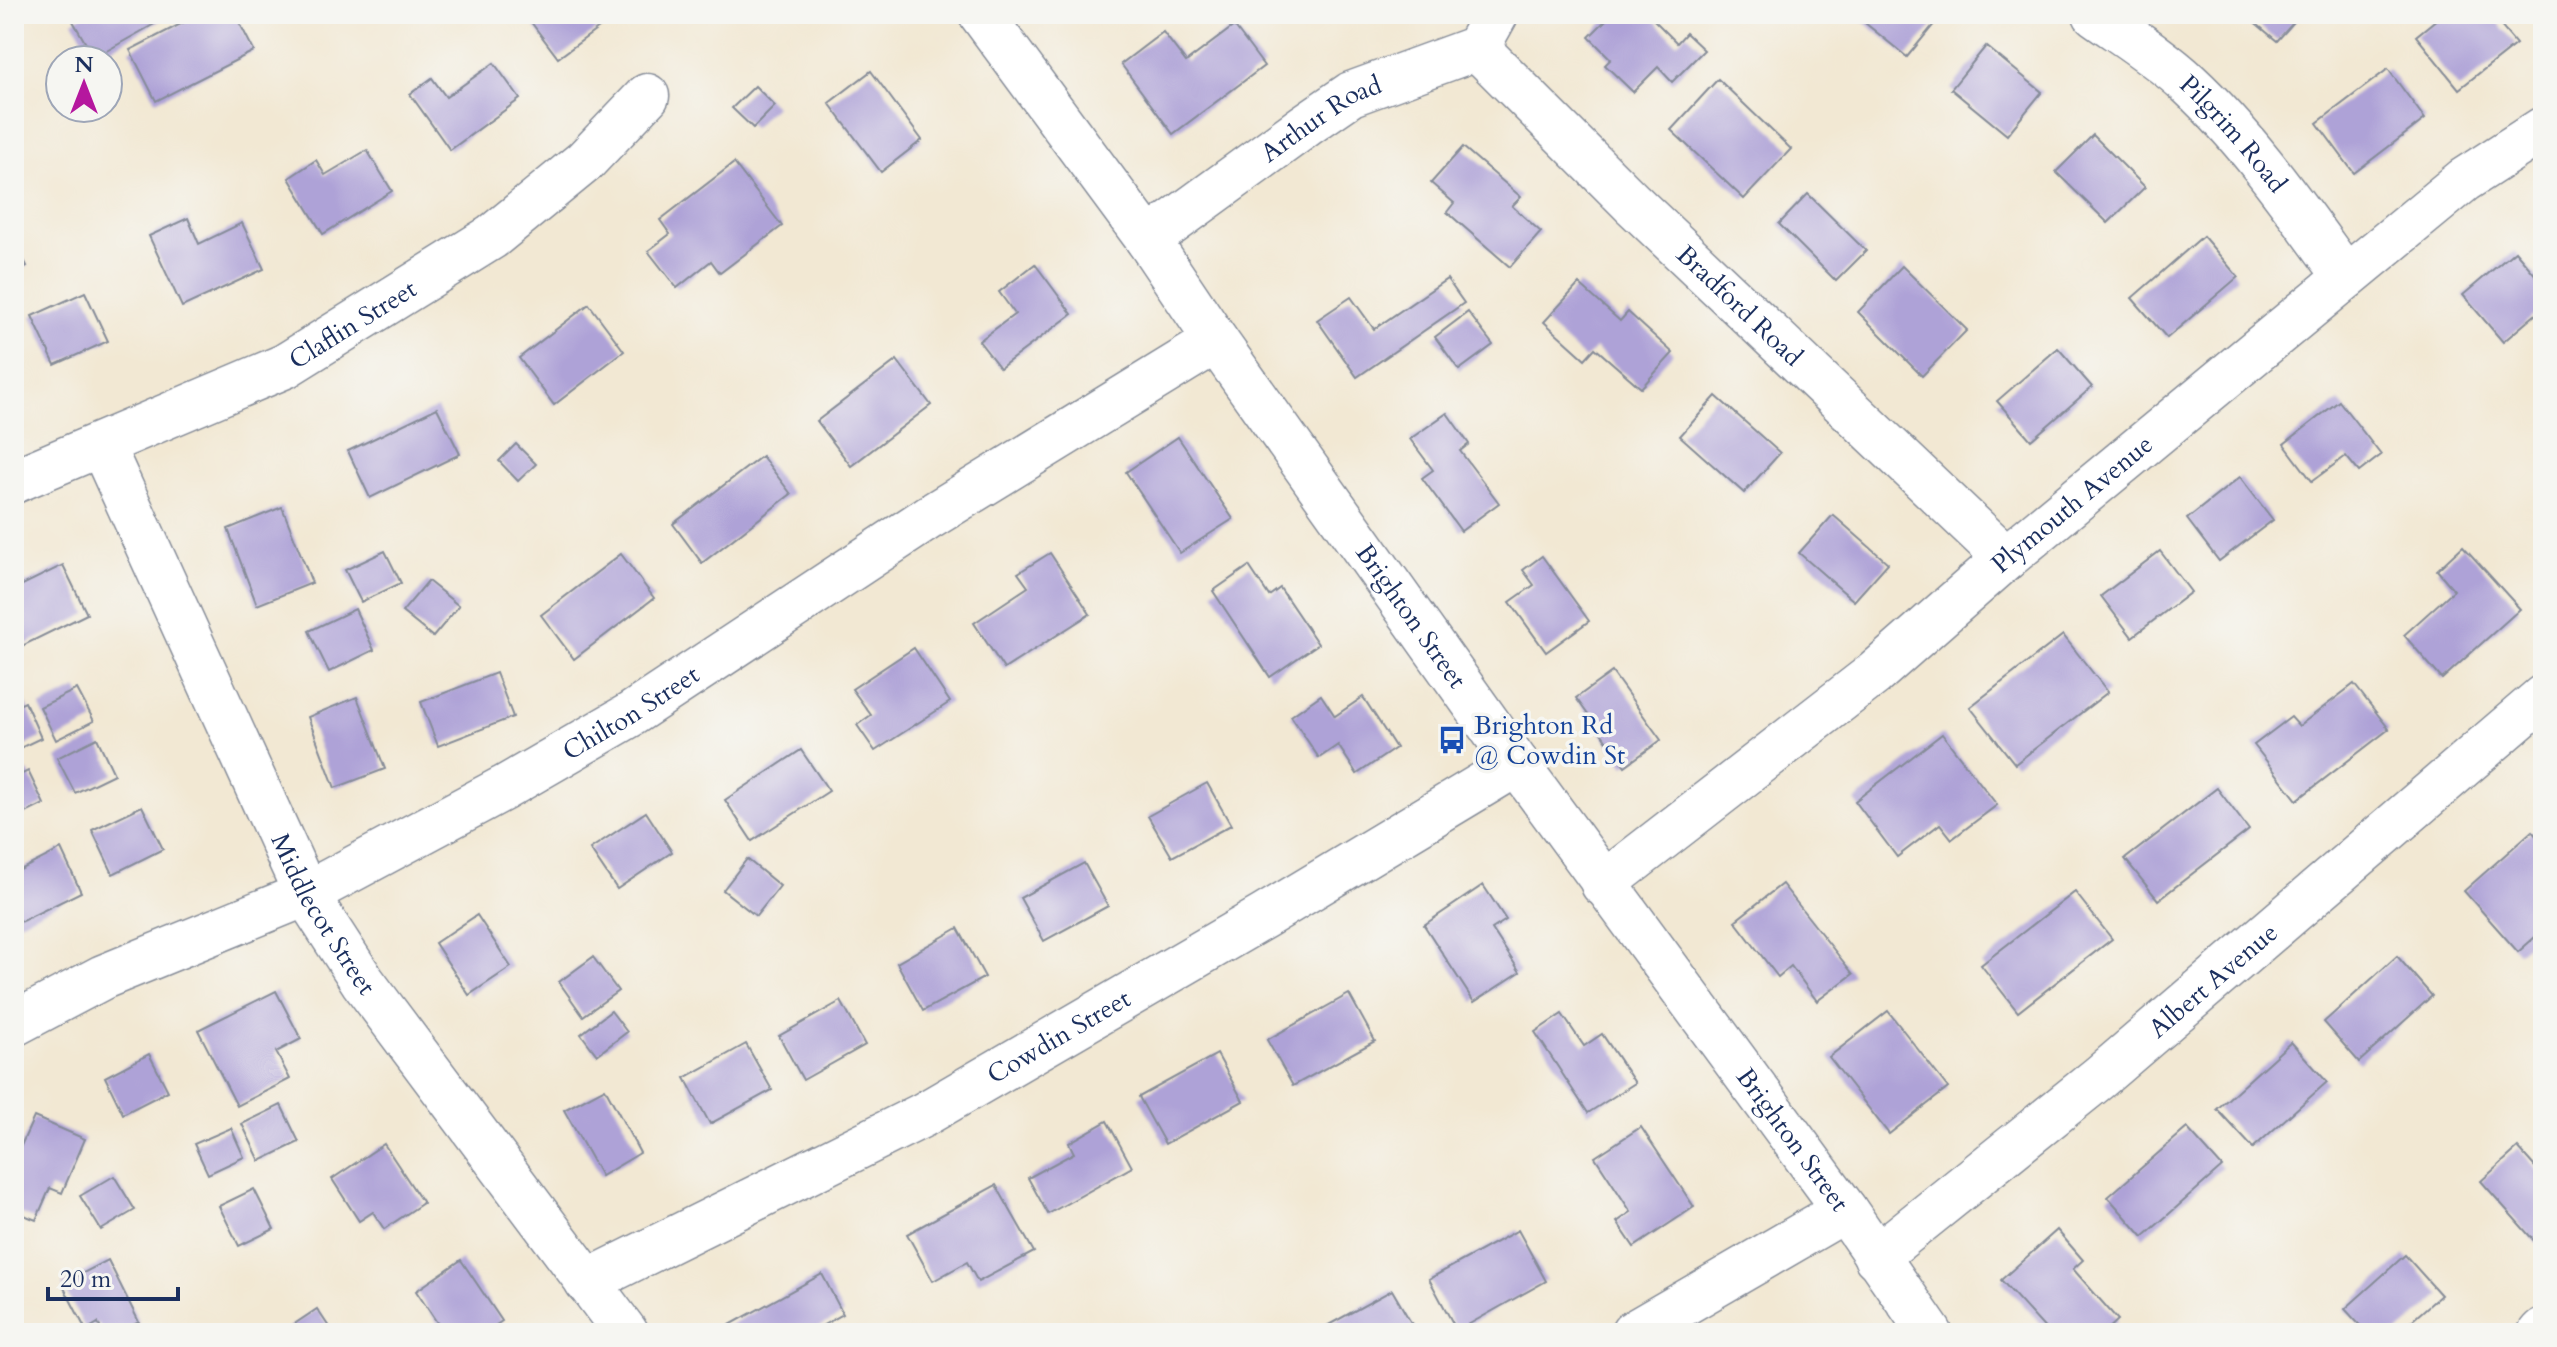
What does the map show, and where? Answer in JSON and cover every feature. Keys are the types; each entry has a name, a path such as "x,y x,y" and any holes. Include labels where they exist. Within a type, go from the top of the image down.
{"street":[{"name":"Brighton Street","path":"981,14 1148,240 1216,341 1517,764 1845,1210 1930,1333"},
{"name":"Pilgrim Road","path":"2095,14 2187,82 2230,127 2270,173 2346,277"},
{"name":"Arthur Road","path":"1148,240 1351,94 1487,31"},
{"name":"Bradford Road","path":"1487,31 1632,203 2006,558"},
{"name":"Claflin Street","path":"14,481 285,366 492,237 585,161 647,96"},
{"name":"Plymouth Avenue","path":"1603,884 1874,674 2006,558 2464,180 2543,129"},
{"name":"Chilton Street","path":"14,1024 103,977 306,894 504,788 630,715 928,518 1216,341"},
{"name":"Middlecot Street","path":"102,446 306,894 363,982 626,1333"},
{"name":"Albert Avenue","path":"1876,1257 2100,1077 2543,697"},
{"name":"Cowdin Street","path":"587,1282 923,1115 1263,917 1517,764"},
{"path":"1633,1333 1845,1210"}],"building":[{"path":"85,14 172,14 119,44 86,44 73,21"},
{"path":"200,14 235,14 254,51 156,101 130,50"},
{"path":"525,14 618,14 558,58"},
{"path":"1612,14 1648,14 1677,43 1686,33 1704,50 1672,82 1658,67 1633,92 1605,65 1611,59 1589,37"},
{"path":"1854,14 1936,14 1940,17 1907,57"},
{"path":"2245,14 2301,14 2277,41"},
{"path":"2443,14 2491,14 2516,44 2459,89 2416,36"},
{"path":"1234,26 1264,66 1173,134 1121,64 1163,32 1186,62"},
{"path":"1986,46 2042,92 2007,135 1951,89"},
{"path":"494,63 520,99 450,150 410,94 432,78 446,97"},
{"path":"2388,69 2425,119 2354,173 2317,123"},
{"path":"871,71 922,140 881,172 829,103"},
{"path":"1718,79 1791,149 1744,199 1671,130"},
{"path":"755,86 775,106 753,128 732,108"},
{"path":"2093,135 2145,187 2108,223 2056,172"},
{"path":"1463,147 1521,197 1512,206 1541,232 1510,267 1447,212 1454,203 1431,183"},
{"path":"367,150 392,191 323,234 289,178 316,160 325,175"},
{"path":"734,163 782,226 720,273 711,261 677,288 648,251 670,234 660,220"},
{"path":"1808,194 1866,251 1836,281 1779,224"},
{"path":"188,218 199,244 242,223 264,269 182,307 149,236"},
{"path":"2203,236 2238,277 2167,338 2132,298"},
{"path":"14,241 27,266 14,273"},
{"path":"2515,251 2543,284 2543,308 2503,342 2463,295"},
{"path":"1035,264 1072,314 1000,368 979,341 1015,314 999,292"},
{"path":"1902,266 1967,330 1922,376 1858,312"},
{"path":"1447,279 1464,303 1357,377 1317,320 1351,297 1374,329"},
{"path":"1579,284 1620,321 1628,312 1673,353 1641,388 1595,348 1585,359 1544,322"},
{"path":"85,292 108,341 55,365 32,316"},
{"path":"589,304 624,351 554,405 519,358"},
{"path":"1468,312 1493,345 1459,370 1435,337"},
{"path":"2058,348 2092,387 2031,440 1997,401"},
{"path":"897,360 931,405 851,466 817,421"},
{"path":"1716,396 1780,453 1744,493 1680,436"},
{"path":"2339,401 2381,455 2359,472 2346,456 2312,481 2284,444"},
{"path":"437,408 460,454 370,498 348,451"},
{"path":"1447,413 1469,444 1460,451 1499,503 1461,531 1422,478 1433,470 1410,439"},
{"path":"1178,437 1233,519 1180,553 1126,472"},
{"path":"516,444 536,464 518,481 499,461"},
{"path":"762,456 791,494 702,563 673,524"},
{"path":"2240,477 2273,520 2219,561 2187,519"},
{"path":"282,507 312,583 257,605 228,529"},
{"path":"1833,515 1888,563 1854,601 1799,553"},
{"path":"2463,546 2520,609 2442,679 2404,635 2454,590 2437,570"},
{"path":"385,551 401,583 361,602 345,570"},
{"path":"2160,551 2191,592 2132,637 2101,596"},
{"path":"1050,553 1090,614 1004,669 974,623 1028,587 1018,573"},
{"path":"621,554 654,598 574,659 541,615"},
{"path":"1542,556 1589,621 1546,652 1510,602 1534,585 1523,570"},
{"path":"63,565 87,614 18,648 14,640 14,589"},
{"path":"1249,566 1269,596 1280,588 1318,644 1270,677 1213,591"},
{"path":"428,581 459,606 433,637 402,612"},
{"path":"355,609 374,650 329,672 309,631"},
{"path":"2063,635 2108,692 2015,764 1970,707"},
{"path":"914,648 950,702 875,751 857,725 871,715 852,689"},
{"path":"1612,672 1661,740 1625,766 1576,698"},
{"path":"496,673 513,717 438,746 421,702"},
{"path":"2354,684 2389,729 2297,800 2254,745 2291,717 2299,726"},
{"path":"77,689 94,721 56,740 40,707"},
{"path":"1321,695 1335,716 1363,697 1396,748 1357,774 1338,745 1319,758 1291,716"},
{"path":"357,697 385,769 335,788 308,717"},
{"path":"25,702 41,738 14,751 14,707"},
{"path":"1942,734 1997,805 1952,839 1940,824 1897,857 1855,801"},
{"path":"97,738 114,774 75,793 57,758"},
{"path":"801,750 829,791 752,841 725,800"},
{"path":"28,771 44,804 14,819 14,778"},
{"path":"1207,783 1231,825 1172,857 1148,816"},
{"path":"2217,788 2249,830 2158,900 2125,859"},
{"path":"142,806 163,849 113,874 92,830"},
{"path":"646,812 672,852 617,889 590,849"},
{"path":"2532,831 2543,844 2543,930 2518,952 2464,891"},
{"path":"61,849 81,892 14,925 14,873"},
{"path":"747,859 780,886 756,916 723,890"},
{"path":"1084,863 1108,906 1044,941 1020,898"},
{"path":"1782,884 1853,974 1817,1001 1791,966 1778,977 1735,921"},
{"path":"1483,885 1506,920 1492,929 1520,972 1474,1002 1424,925"},
{"path":"2075,892 2112,939 2018,1012 1981,965"},
{"path":"477,915 511,967 469,995 435,943"},
{"path":"958,928 985,977 923,1011 897,963"},
{"path":"2397,956 2432,996 2359,1062 2324,1022"},
{"path":"593,957 618,991 583,1016 559,982"},
{"path":"276,991 301,1039 276,1052 290,1079 237,1106 198,1030"},
{"path":"1349,994 1375,1041 1293,1086 1267,1040"},
{"path":"841,1001 865,1045 803,1080 779,1036"},
{"path":"611,1011 627,1032 597,1055 581,1034"},
{"path":"1888,1011 1948,1088 1889,1134 1829,1057"},
{"path":"1562,1014 1584,1046 1602,1034 1635,1083 1588,1113 1535,1032"},
{"path":"2291,1042 2327,1082 2253,1148 2217,1109"},
{"path":"746,1044 772,1090 710,1124 685,1078"},
{"path":"149,1054 168,1091 123,1114 105,1077"},
{"path":"1217,1054 1243,1101 1165,1144 1139,1097"},
{"path":"605,1088 640,1153 601,1176 564,1110"},
{"path":"281,1105 299,1142 260,1161 242,1124"},
{"path":"34,1117 85,1139 62,1193 50,1188 36,1220 14,1211 14,1161"},
{"path":"1107,1121 1132,1167 1048,1214 1028,1178 1074,1153 1069,1143"},
{"path":"1641,1127 1694,1207 1634,1247 1617,1222 1631,1212 1595,1157"},
{"path":"231,1128 244,1157 208,1174 194,1144"},
{"path":"2187,1128 2222,1167 2143,1237 2108,1197"},
{"path":"384,1144 423,1203 384,1229 373,1212 359,1221 332,1179"},
{"path":"2518,1148 2543,1176 2543,1237 2536,1243 2481,1181"},
{"path":"114,1176 135,1210 101,1230 80,1196"},
{"path":"996,1185 1034,1252 978,1282 967,1262 933,1281 907,1234"},
{"path":"254,1189 274,1229 239,1246 219,1206"},
{"path":"1518,1230 1546,1281 1457,1331 1429,1279"},
{"path":"2057,1230 2083,1260 2073,1269 2118,1320 2104,1333 2049,1333 2001,1280"},
{"path":"2405,1255 2441,1295 2398,1333 2367,1333 2345,1309"},
{"path":"108,1260 139,1322 118,1333 103,1333 98,1323 86,1330 62,1284"},
{"path":"461,1260 502,1321 484,1333 444,1333 416,1291"},
{"path":"822,1274 843,1314 809,1333 731,1333 728,1326"},
{"path":"1392,1290 1417,1333 1314,1333"},
{"path":"317,1309 333,1333 281,1333"}],"place":[{"name":"Brighton Rd @ Cowdin St","path":"1452,740"}]}
